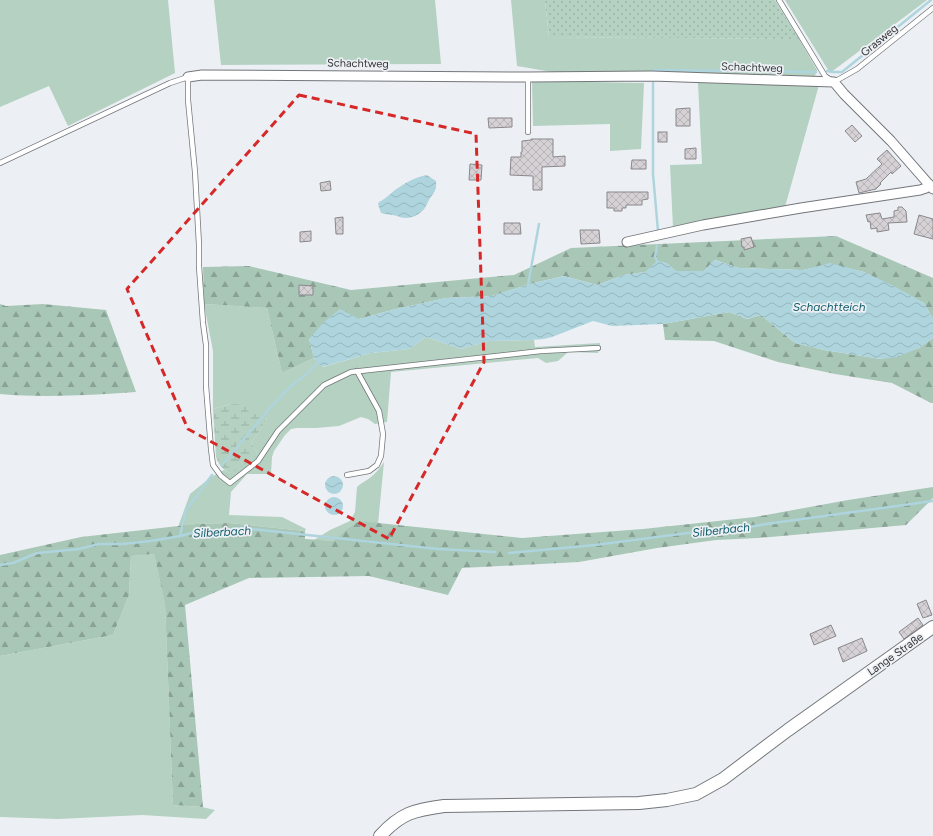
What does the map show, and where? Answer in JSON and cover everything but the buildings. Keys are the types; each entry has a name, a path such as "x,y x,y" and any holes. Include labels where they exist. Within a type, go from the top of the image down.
{"street":[{"name":"Schachtweg","path":"188,77 202,74 528,77 652,76 834,82"},
{"path":"627,242 703,225 931,187 891,141 834,82"},
{"name":"Lange Straße","path":"380,836 387,828 401,817 409,813 430,808 451,806 639,803 666,800 696,794 722,778 933,627"}],"lane":[{"path":"779,0 825,76 834,82"},
{"name":"Grasweg","path":"834,82 857,69 933,8"},
{"path":"0,163 170,83 188,77 188,100 195,172 199,266 206,345 206,386 211,449 214,465 221,476 230,484 258,461 278,431 324,385 351,372 541,350 598,348"},
{"path":"528,77 528,132"},
{"path":"587,348 591,343"},
{"path":"347,475 369,472 377,465 382,456 383,434 379,411 357,371"}],"highlighted area":[{"path":"299,95 476,134 484,362 389,539 188,429 127,289"}],"green space":[{"path":"0,0 168,0 175,73 68,126 49,86 0,107"},
{"path":"214,0 435,0 441,64 221,65"},
{"path":"511,0 545,0 549,37 799,39 817,70 815,76 552,72 517,66"},
{"path":"545,0 775,0 799,39 549,37"},
{"path":"785,0 927,0 830,73"},
{"path":"532,81 644,83 641,149 610,151 610,124 533,126"},
{"path":"698,83 819,85 785,207 673,228 670,165 702,164"},
{"path":"836,236 933,278 933,319 924,303 864,272 830,264 803,270 739,268 715,260 704,271 676,271 665,262 645,272 624,275 597,285 564,276 530,284 492,296 446,298 359,319 309,339 314,358 282,373 267,308 204,304 203,267 249,266 351,290 514,275 571,248"},
{"path":"0,304 6,306 43,304 106,310 136,392 51,396 0,394"},
{"path":"204,304 267,308 282,373 314,358 323,367 371,353 409,349 426,337 461,349 489,341 534,340 535,347 600,343 598,353 568,352 558,361 546,363 538,358 391,372 387,422 375,424 368,419 361,417 339,426 291,429 274,451 272,457 271,474 247,474 231,492 229,515 282,517 306,529 305,531 229,523 196,524 178,527 190,494 211,477 224,470 230,473 258,454 251,443 267,418 250,414 231,404 213,409 213,351"},
{"path":"729,312 747,319 761,315 795,343 824,350 881,359 919,348 933,338 933,403 892,383 835,374 778,362 714,341 665,340 663,324"},
{"path":"231,404 244,404 250,414 259,411 267,418 251,443 258,454 239,469 230,473 221,466 216,457 213,409"},
{"path":"384,462 378,524 359,521 348,528 335,541 314,540 330,530 350,521 355,512 357,487 373,475"},
{"path":"933,487 933,498 906,525 758,538 716,540 657,548 579,562 462,568 448,595 369,576 249,578 185,605 203,807 173,805 165,604 154,554 131,556 129,595 113,635 0,656 0,555 81,537 196,524 229,523 305,531 305,539 334,541 348,528 359,521 522,538 643,529 755,517 848,500"},
{"path":"154,554 165,603 173,805 202,807 215,810 206,819 142,815 58,819 0,817 0,656 113,635 129,595 131,556"}],"water":[{"path":"427,175 436,181 436,187 425,209 409,218 402,218 395,215 381,213 378,204 379,202 406,183 418,177"},
{"name":"Schachtteich","path":"714,260 739,268 803,270 830,263 864,272 894,286 924,303 933,319 933,338 919,348 897,357 881,359 824,350 795,343 761,315 747,319 729,312 663,324 612,326 593,321 544,339 489,341 461,349 426,337 409,349 371,353 322,367 314,358 309,339 324,322 340,309 359,319 446,298 492,296 530,284 564,276 597,285 624,275 645,272 657,261 665,262 676,271 704,271"},
{"path":"334,476 340,479 343,485 340,491 334,494 328,491 325,485 328,479"},
{"path":"334,497 340,500 343,506 340,512 334,515 328,512 325,506 328,500"}],"waterway":[{"path":"827,71 842,72 931,0"},
{"path":"653,70 816,72"},
{"path":"653,83 653,174 658,231"},
{"path":"528,285 539,224"},
{"path":"657,246 655,257 657,261"},
{"path":"222,465 270,408 289,388 310,371 318,362"},
{"path":"180,536 186,510 212,475"},
{"name":"Silberbach","path":"509,553 744,528 933,501"},
{"name":"Silberbach","path":"0,565 13,563 37,553 79,549 99,544 122,544 151,541 192,533 243,528 438,549 495,552"}]}
